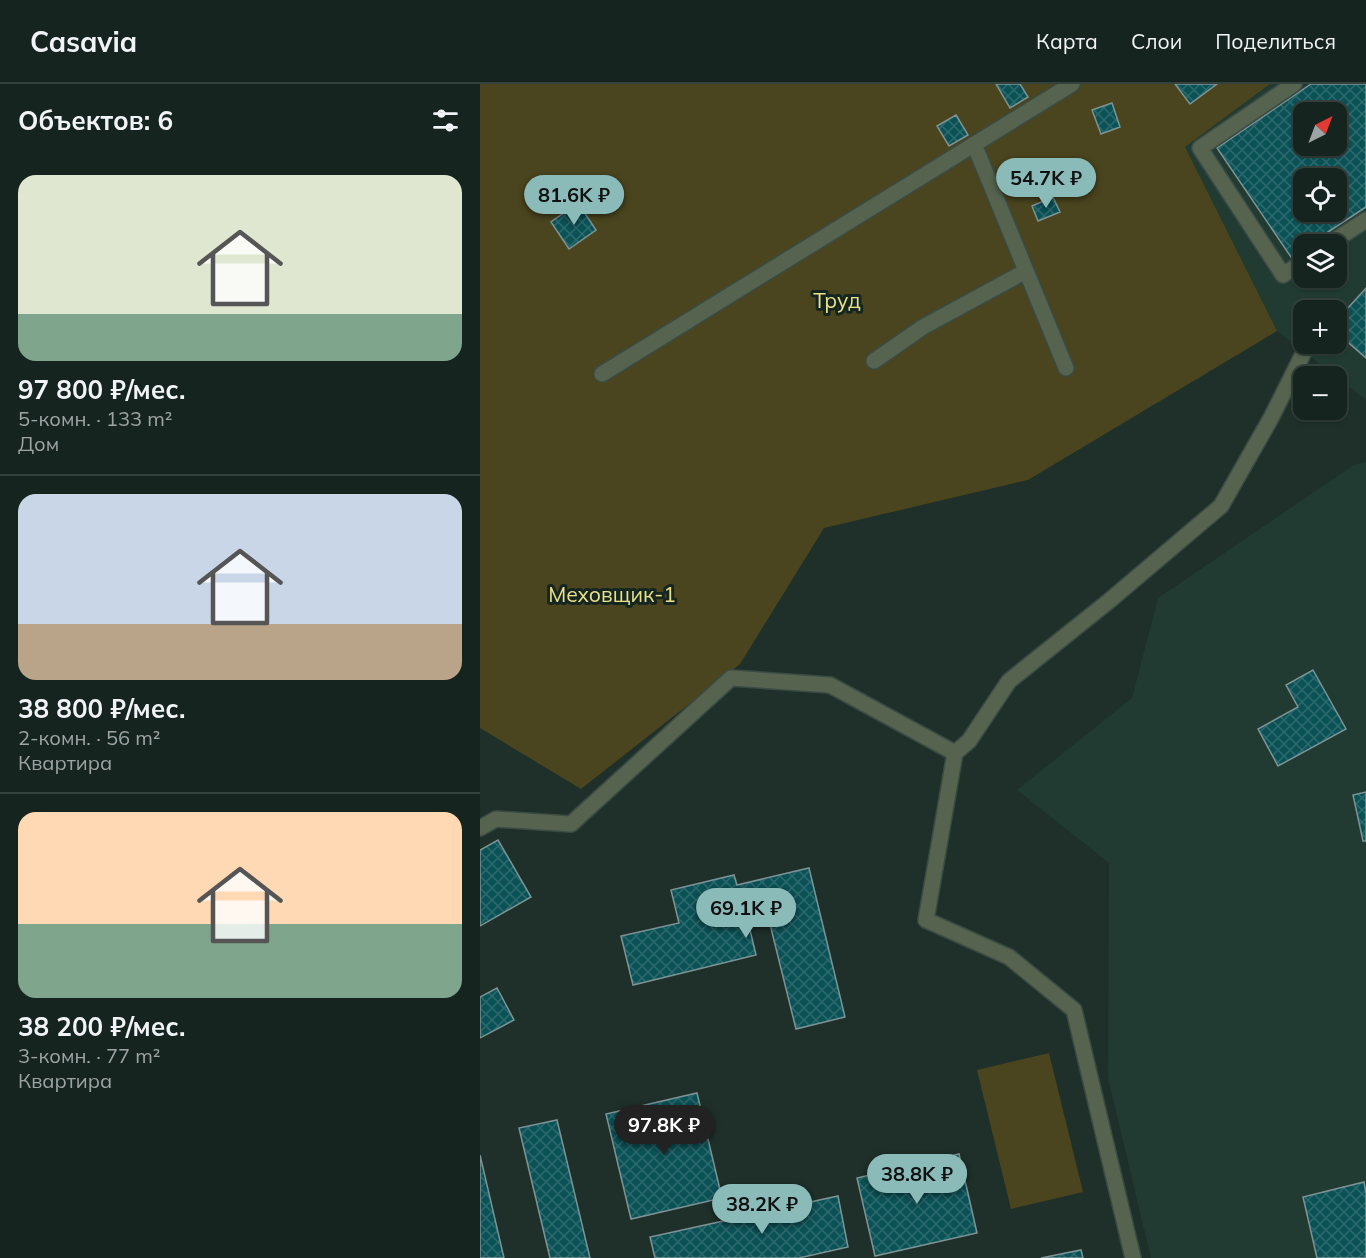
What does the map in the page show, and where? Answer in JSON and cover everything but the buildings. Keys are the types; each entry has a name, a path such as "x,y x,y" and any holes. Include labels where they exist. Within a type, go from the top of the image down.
{"lane":[{"path":"602,374 1072,84"},
{"path":"1293,84 1200,148 1283,275 1293,268"},
{"path":"974,144 1066,368"},
{"path":"1344,234 1366,220"},
{"path":"874,361 923,327 1026,271"},
{"path":"1133,1258 1074,1010 1009,957 926,920 955,753 969,741 1010,681 1221,506 1271,418 1303,354"},
{"path":"480,828 496,819 571,824 731,678 830,685 955,753"}],"shaded area":[{"path":"1270,84 1366,84 1366,400 1347,385 1347,366 1322,366 1307,354 1347,354 1347,300 1293,300 1293,343 1277,331 1185,147"},
{"path":"1366,462 1366,1258 1151,1258 1108,1078 1109,863 1017,790 1132,698 1158,598 1354,465"}],"green space":[{"name":"Труд","path":"480,84 1270,84 1185,147 1277,331 1028,480 824,528 740,664 581,789 480,728"},
{"path":"1049,1053 1083,1192 1011,1209 977,1070"}],"park label":[{"name":"Меховщик-1","path":"612,595"}]}
